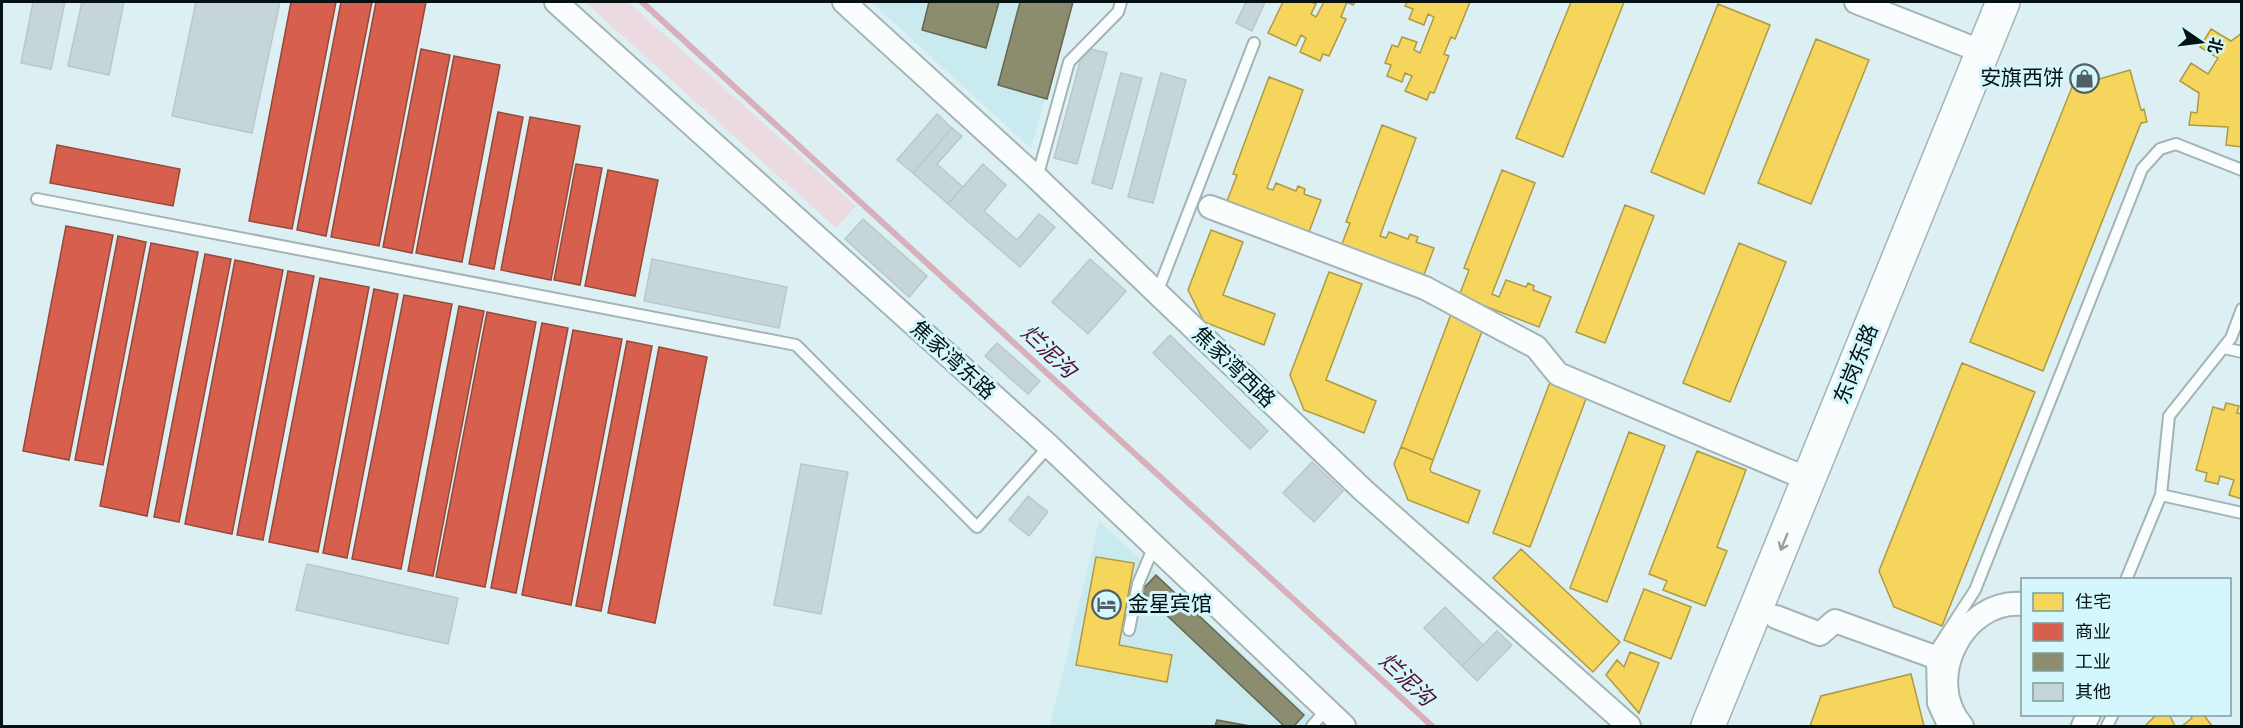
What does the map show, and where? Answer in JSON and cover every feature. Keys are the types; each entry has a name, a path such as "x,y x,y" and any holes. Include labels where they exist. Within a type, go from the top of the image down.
{"main road":[{"name":"东岗东路","path":"1708,726 2003,2"},
{"name":"东岗东路","path":"1731,726 2026,2"}],"street":[{"name":"焦家湾东路","path":"556,2 1049,446 1154,546 1319,718 1344,726"},
{"name":"焦家湾西路","path":"844,2 1037,178 1363,490 1629,726"},
{"path":"1856,2 1983,52"},
{"path":"1210,207 1425,288 1536,347 1558,374 1810,480"},
{"path":"1962,726 1955,718 1945,690 1940,658 1961,633 1984,613 2013,603 2021,604"},
{"path":"1776,617 1820,634 1835,621 1940,658"}],"lane":[{"path":"1037,178 1069,62 1118,12 1122,2"},
{"path":"1157,293 1254,43"},
{"path":"1943,726 1933,704 1940,658 1975,590 2142,169 2160,149 2176,144 2241,170"},
{"path":"37,199 796,345 977,527 1049,446"},
{"path":"2126,578 2161,495 2169,416 2231,338 2241,309"},
{"path":"2224,348 2241,352"},
{"path":"2161,495 2241,513"},
{"path":"1129,630 1138,584 1154,546"}],"shaded area":[{"path":"585,2 628,2 856,206 836,228"},
{"path":"871,2 1073,2 1031,148"},
{"path":"1099,521 1321,726 1050,726"}],"building: 住宅":[{"path":"1283,2 1316,4 1311,14 1316,17 1324,2 1347,2 1341,17 1346,19 1329,56 1323,54 1320,61 1300,52 1306,38 1301,35 1296,46 1268,33"},
{"path":"1407,2 1470,2 1455,39 1451,37 1444,54 1449,56 1434,93 1430,92 1427,100 1405,91 1412,76 1405,73 1402,82 1387,76 1391,65 1385,63 1392,45 1398,47 1402,37 1417,42 1414,50 1420,53 1434,17 1428,14 1424,25 1409,19 1413,9 1405,6"},
{"path":"1571,2 1624,2 1563,157 1516,138"},
{"path":"1718,4 1770,25 1704,194 1651,172"},
{"path":"2211,29 2231,41 2242,33 2242,147 2226,145 2228,127 2189,125 2191,112 2197,113 2199,93 2180,81 2191,63 2208,74 2218,58 2200,47"},
{"path":"1816,39 1869,60 1811,204 1758,183"},
{"path":"2130,70 2141,110 2144,109 2147,122 2141,123 2043,371 1970,342 2072,87"},
{"path":"1269,77 1303,90 1267,188 1273,190 1276,183 1296,191 1298,186 1305,189 1304,194 1321,200 1309,232 1227,201 1237,175 1233,174"},
{"path":"1382,125 1416,138 1380,236 1386,238 1389,232 1408,239 1410,234 1418,237 1416,242 1434,248 1422,280 1340,249 1350,223 1346,222"},
{"path":"1502,170 1535,183 1492,294 1499,297 1506,280 1526,287 1528,283 1534,286 1533,290 1551,297 1539,327 1459,296 1469,270 1464,268"},
{"path":"1625,205 1654,216 1605,343 1576,332"},
{"path":"1211,230 1243,242 1223,295 1275,314 1264,345 1204,322 1188,290"},
{"path":"1739,243 1786,262 1730,402 1683,383"},
{"path":"1329,272 1362,284 1326,380 1376,401 1364,433 1304,410 1290,375"},
{"path":"1451,314 1484,326 1433,460 1401,447"},
{"path":"1962,363 2035,392 1942,626 1894,607 1879,571"},
{"path":"1552,377 1589,391 1530,547 1493,533"},
{"path":"2226,403 2239,406 2237,413 2242,414 2242,499 2229,495 2234,480 2220,476 2218,484 2205,481 2207,473 2196,470 2213,407 2224,410"},
{"path":"1629,432 1665,446 1607,602 1570,588"},
{"path":"1401,447 1433,460 1431,472 1480,491 1468,523 1408,500 1394,464"},
{"path":"1697,451 1746,470 1717,547 1727,551 1705,606 1663,590 1667,581 1649,574"},
{"path":"1521,549 1620,642 1593,672 1493,578"},
{"name":"金星宾馆","path":"1096,557 1134,563 1119,645 1172,655 1167,682 1076,665"},
{"path":"1644,589 1691,607 1671,659 1624,640"},
{"path":"1630,652 1659,663 1639,713 1606,675 1617,660 1624,667"},
{"path":"1911,674 1924,726 1810,726 1821,696"},
{"path":"2155,716 2170,716 2175,726 2145,726"},
{"path":"2190,716 2204,716 2212,726 2182,726 2192,718"}],"building: 商业":[{"path":"291,2 336,2 292,229 249,221"},
{"path":"341,2 372,2 326,236 297,230"},
{"path":"376,2 426,2 379,246 331,237"},
{"path":"421,49 450,55 412,253 383,247"},
{"path":"454,56 500,65 462,262 416,253"},
{"path":"498,112 523,117 494,269 469,264"},
{"path":"530,117 580,126 551,280 501,270"},
{"path":"57,145 180,169 173,206 50,183"},
{"path":"576,164 602,168 580,285 554,280"},
{"path":"608,170 658,180 635,296 585,286"},
{"path":"66,226 113,235 69,460 23,451"},
{"path":"118,236 146,242 103,465 75,460"},
{"path":"151,243 198,252 147,516 100,506"},
{"path":"205,254 231,259 179,522 154,517"},
{"path":"235,260 283,270 232,534 185,524"},
{"path":"288,271 314,276 263,540 237,535"},
{"path":"320,278 369,287 318,552 269,542"},
{"path":"374,289 398,294 347,558 323,553"},
{"path":"404,295 452,304 401,569 352,559"},
{"path":"459,306 484,311 433,576 408,571"},
{"path":"487,312 536,322 485,587 436,577"},
{"path":"542,323 568,328 516,593 491,588"},
{"path":"573,330 622,339 571,605 522,595"},
{"path":"627,341 652,346 601,611 576,606"},
{"path":"659,347 707,357 655,623 608,613"}],"building: 工业":[{"path":"929,2 999,2 986,48 922,30"},
{"path":"1020,2 1073,2 1047,99 998,85"},
{"path":"1156,575 1304,715 1294,726 1284,726 1141,591"},
{"path":"1217,720 1250,726 1215,726"}],"building: 其他":[{"path":"33,2 65,2 51,69 21,63"},
{"path":"82,2 124,2 109,75 68,66"},
{"path":"196,2 280,2 252,133 172,116"},
{"path":"1246,2 1265,2 1252,31 1236,23"},
{"path":"1084,47 1107,53 1077,164 1054,158"},
{"path":"1121,73 1142,78 1112,189 1092,183"},
{"path":"1161,73 1186,80 1153,203 1128,197"},
{"path":"937,114 952,128 913,173 897,160"},
{"path":"952,128 962,136 937,164 963,187 948,204 913,173"},
{"path":"983,164 1006,185 984,211 1017,240 1039,214 1055,227 1020,267 948,204"},
{"path":"863,219 927,276 909,297 845,239"},
{"path":"652,259 787,287 779,328 644,301"},
{"path":"1090,259 1126,291 1088,334 1052,302"},
{"path":"1170,335 1268,431 1250,449 1153,353"},
{"path":"997,343 1040,381 1028,394 985,356"},
{"path":"1312,462 1343,491 1314,522 1283,493"},
{"path":"801,464 848,472 821,614 774,605"},
{"path":"1028,496 1048,512 1029,536 1009,520"},
{"path":"307,564 458,598 448,644 296,610"},
{"path":"1445,607 1483,645 1462,666 1424,628"},
{"path":"1497,631 1512,645 1477,681 1462,666"}],"waterway":[{"name":"烂泥沟","path":"642,2 1432,726"}],"place":[{"name":"安旗西饼","path":"2085,78"},
{"name":"金星宾馆","path":"1107,604"}]}
